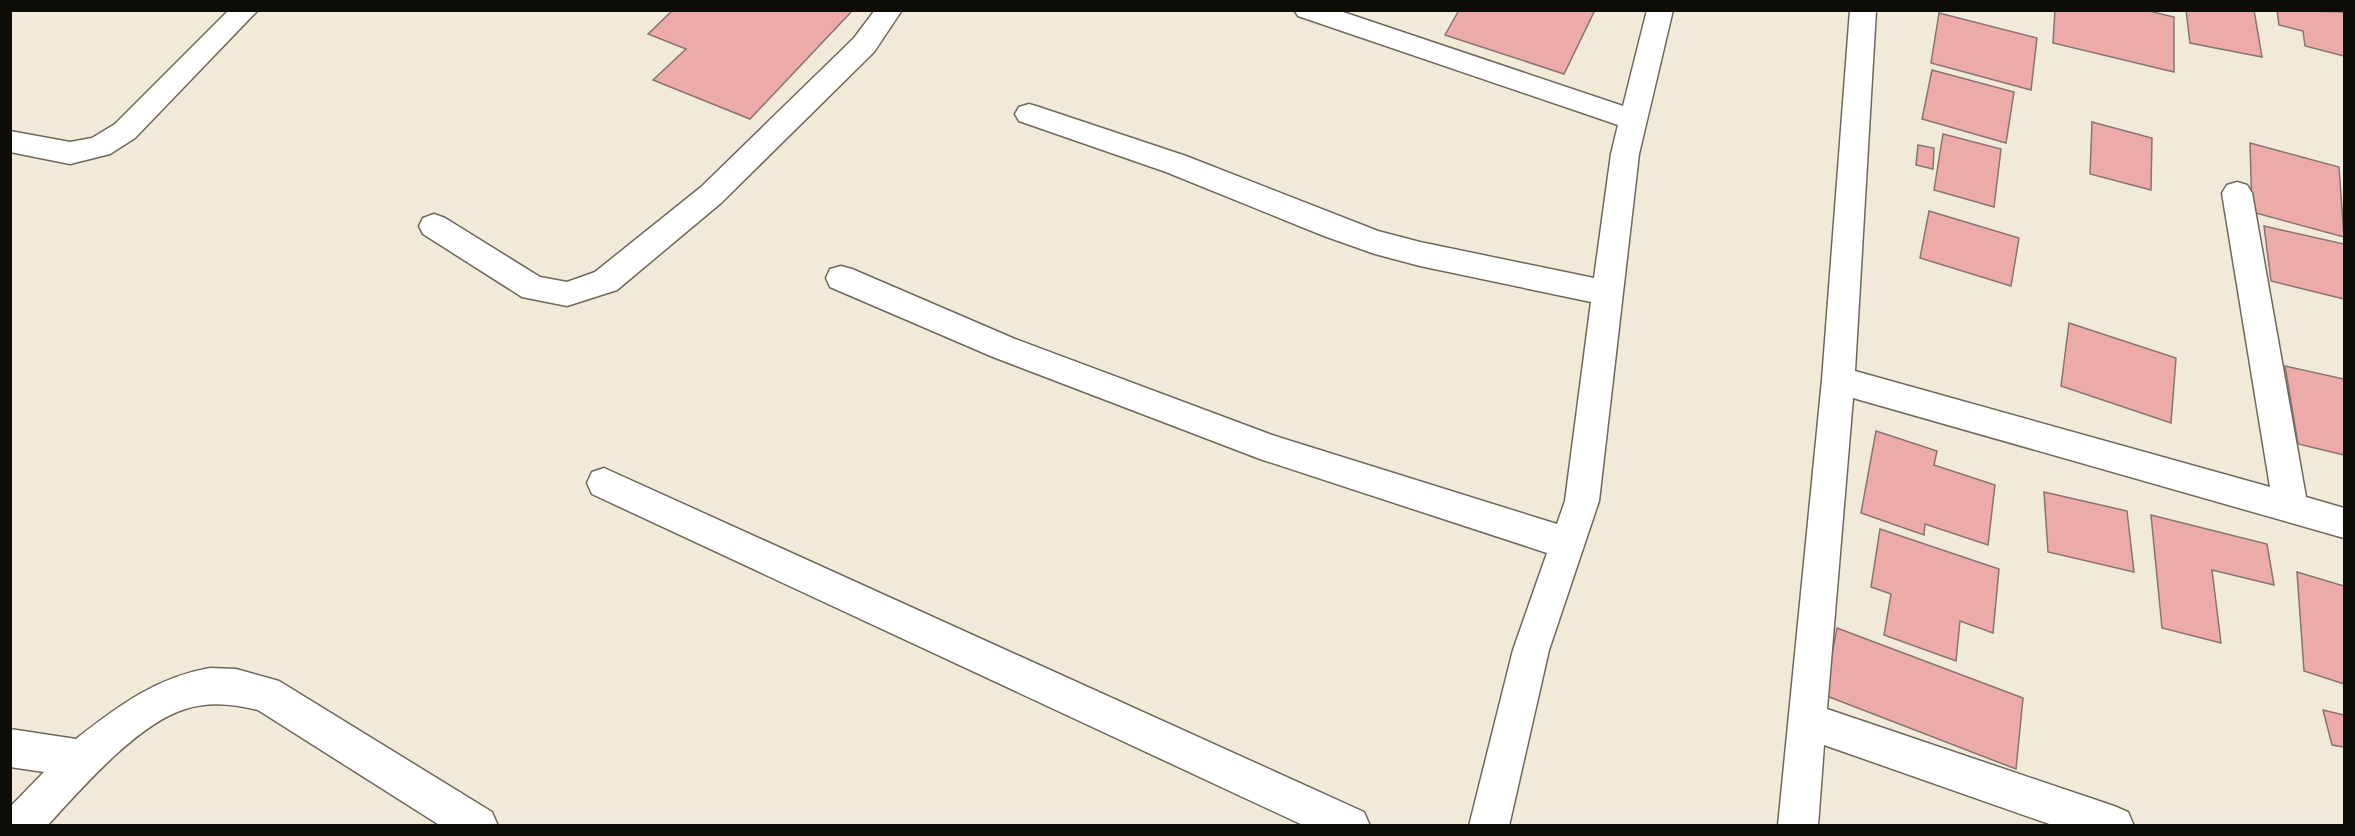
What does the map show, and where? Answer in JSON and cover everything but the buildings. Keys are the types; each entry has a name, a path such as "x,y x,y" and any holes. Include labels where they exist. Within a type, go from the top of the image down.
{"street":[{"path":"10,141 70,153 100,147 125,131 245,10"},
{"path":"434,226 533,288 567,294 606,281 719,187 864,45 890,10"},
{"path":"1306,10 1633,120"},
{"path":"1489,825 1531,650 1582,501 1625,154 1660,10"},
{"path":"1798,825 1838,380 1863,10"},
{"path":"1029,114 1176,164 1375,242 1420,254 1609,293"},
{"path":"2236,194 2290,506"},
{"path":"841,278 1004,348 1272,449 1566,543"},
{"path":"1838,380 2344,523"},
{"path":"603,483 1350,825"},
{"path":"20,825 82,759 146,708 180,690 214,685 241,686 266,694 478,825"},
{"path":"1807,721 2114,825"},
{"path":"10,748 82,759"}]}
